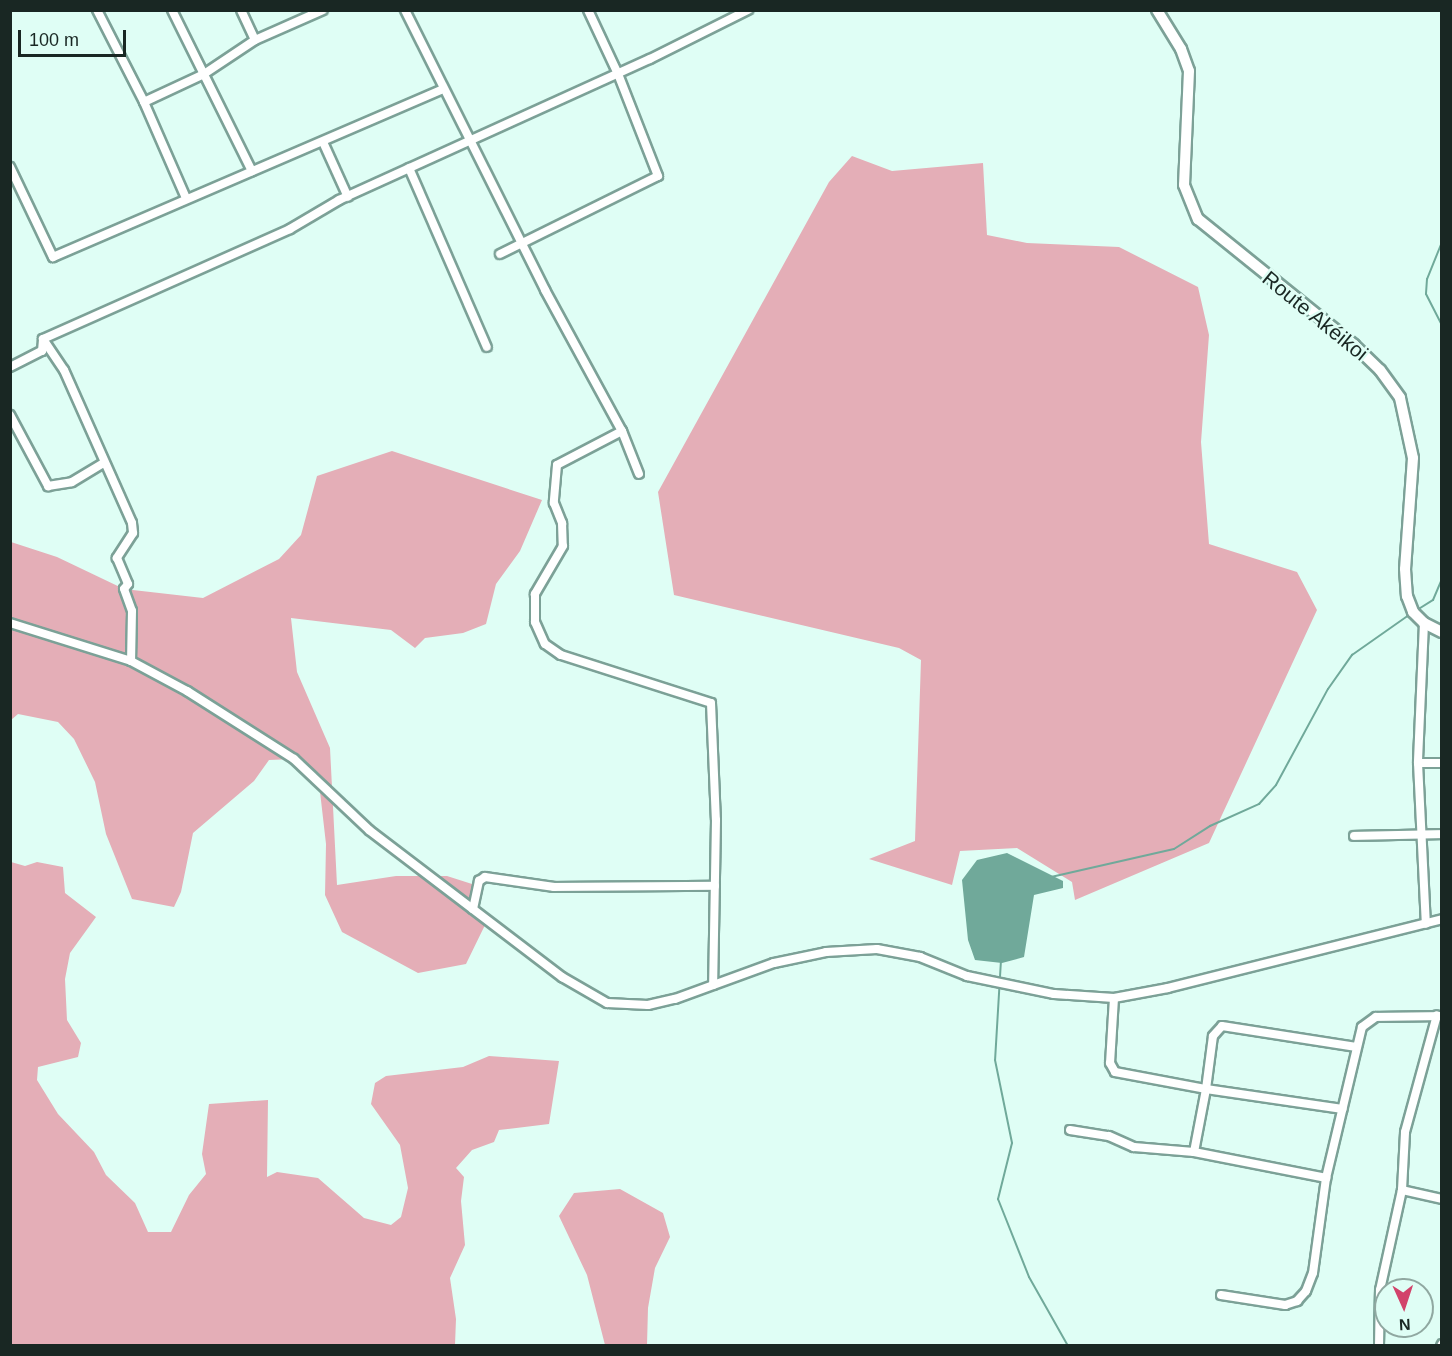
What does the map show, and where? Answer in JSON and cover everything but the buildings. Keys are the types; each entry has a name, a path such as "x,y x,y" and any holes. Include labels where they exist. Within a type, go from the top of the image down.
{"street":[{"path":"97,10 144,102 186,198"},
{"path":"172,10 252,171"},
{"path":"240,10 255,40"},
{"path":"144,102 204,74 255,40 322,10"},
{"path":"405,10 441,90 622,431 639,474"},
{"path":"500,254 658,176 618,74 588,10"},
{"path":"43,339 290,230 348,197 618,74 748,10"},
{"name":"Route Akéikoi","path":"1157,10 1181,49 1189,71 1183,171 1189,203 1198,219 1354,345 1380,370 1400,398 1413,458 1405,582 1413,612 1424,623"},
{"path":"10,167 53,257 441,90"},
{"path":"323,141 348,197"},
{"path":"409,168 487,347"},
{"path":"10,367 42,351 43,339"},
{"path":"43,339 64,370 133,529 117,558 128,584 124,589 132,611 131,661"},
{"path":"10,415 48,486 72,482 104,463"},
{"path":"622,431 564,458 556,468 554,503 562,523 563,546 536,594 535,622 545,644 561,655 711,703 715,886 713,985"},
{"path":"10,623 131,661 158,673 294,759 369,830 579,989 607,1003 648,1005 774,963 826,952 877,949 920,957 967,976 1054,994 1114,998 1168,988 1442,919"},
{"path":"1426,924 1418,763 1424,623 1442,632"},
{"path":"1418,763 1442,763"},
{"path":"1354,836 1442,834"},
{"path":"473,909 479,881 485,878 554,887 715,886"},
{"path":"1114,998 1111,1069 1206,1089 1343,1109"},
{"path":"1221,1295 1273,1305 1297,1301 1313,1273 1326,1178 1362,1027 1376,1017 1439,1016 1405,1132 1402,1190 1380,1290 1378,1346"},
{"path":"1194,1152 1213,1036 1222,1026 1356,1047"},
{"path":"1070,1130 1109,1136 1134,1147 1194,1152 1326,1178"},
{"path":"1402,1190 1442,1199"}],"shaded area":[{"path":"852,156 892,171 983,163 987,235 1027,243 1119,247 1198,287 1209,335 1201,442 1209,544 1297,572 1317,610 1209,843 1075,900 1072,882 1017,848 960,851 952,885 869,859 915,841 921,660 899,648 674,595 658,492 829,182"},
{"path":"392,451 542,500 520,551 496,584 486,624 463,633 425,638 415,648 391,630 291,618 297,672 330,748 337,885 396,876 447,876 472,884 485,925 466,964 418,973 342,932 325,895 326,844 319,783 294,759 269,760 254,781 193,833 181,892 174,907 132,899 106,834 95,782 74,739 58,722 18,714 11,720 11,542 57,557 124,589 203,598 279,559 301,535 317,476"},
{"path":"1007,853 1063,881 1063,888 1034,895 1024,957 1002,963 975,960 968,940 962,880 977,860"},
{"path":"11,862 25,866 37,862 63,867 65,893 96,917 70,953 65,979 67,1020 81,1043 78,1057 38,1067 37,1080 58,1114 94,1152 106,1175 135,1203 148,1232 171,1232 189,1195 206,1174 202,1154 209,1104 268,1100 267,1177 277,1172 318,1178 364,1218 391,1225 401,1217 408,1188 400,1145 371,1104 375,1083 386,1076 463,1067 489,1056 559,1061 549,1124 499,1130 494,1142 472,1150 456,1168 464,1177 461,1201 465,1245 450,1278 456,1319 455,1345 11,1345"},
{"path":"620,1189 663,1213 670,1237 655,1268 648,1308 647,1345 605,1345 587,1275 559,1216 574,1193"}],"waterway":[{"path":"1442,242 1427,279 1426,294 1442,326"},
{"path":"1417,610 1433,600 1442,579"},
{"path":"1051,877 1174,849 1210,826 1259,804 1276,785 1328,689 1352,655 1409,615"},
{"path":"1001,960 995,1060 1012,1143 998,1199 1029,1277 1068,1346"}]}
